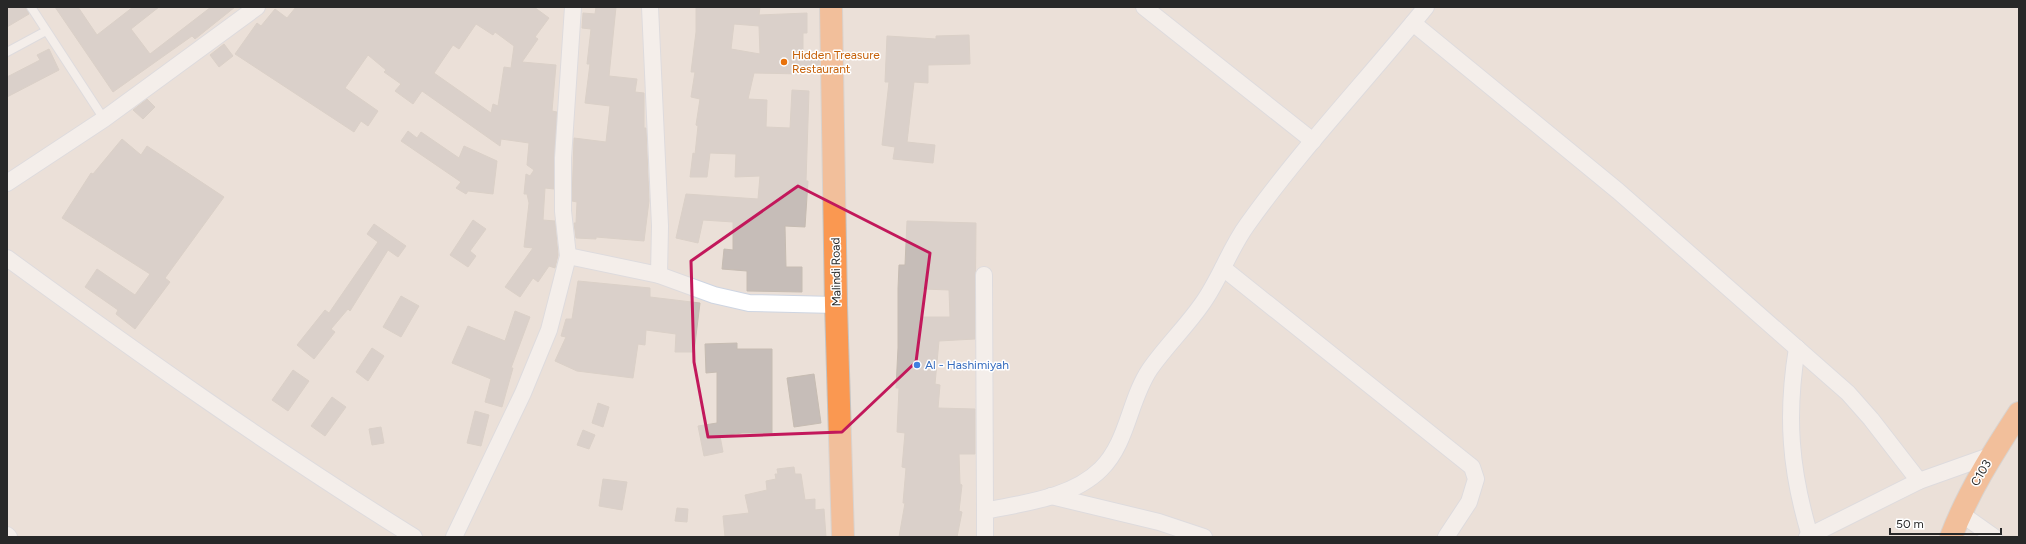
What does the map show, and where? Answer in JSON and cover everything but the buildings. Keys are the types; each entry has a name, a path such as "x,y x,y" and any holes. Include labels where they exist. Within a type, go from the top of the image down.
{"highway":[{"name":"Malindi Road","path":"831,7 836,305 843,537"},
{"name":"C103","path":"1952,537 1960,513 1978,477 2019,413"}],"street":[{"path":"7,183 104,119 258,7"},
{"path":"454,537 526,386 549,330 568,256 563,211 563,158 573,7"},
{"path":"650,7 660,226 659,275"},
{"path":"1144,7 1313,141"},
{"path":"985,511 1051,496 1092,477 1113,455 1122,436 1136,395 1149,371 1165,348 1203,304 1224,268 1231,250 1246,226 1313,141 1426,7"},
{"path":"1413,23 1618,191 1848,393 1919,481"},
{"path":"568,256 659,275 714,295 749,303 836,305"},
{"path":"7,258 140,355 359,503 414,537"},
{"path":"1224,268 1472,467 1476,479 1469,502 1446,537"},
{"path":"984,275 985,537"},
{"path":"1797,348 1790,398 1791,441 1800,503 1808,536 1919,481 1992,455"},
{"path":"1051,496 1159,522 1204,537"},
{"path":"1960,513 1994,537"}],"lane":[{"path":"31,7 104,119"},
{"path":"7,52 46,31"}],"highlighted area":[{"path":"798,186 930,253 916,362 842,432 708,437 694,362 691,261"}],"place":[{"name":"Hidden Treasure Restaurant","path":"784,62"},
{"name":"Al - Hashimiyah","path":"917,365"}]}
